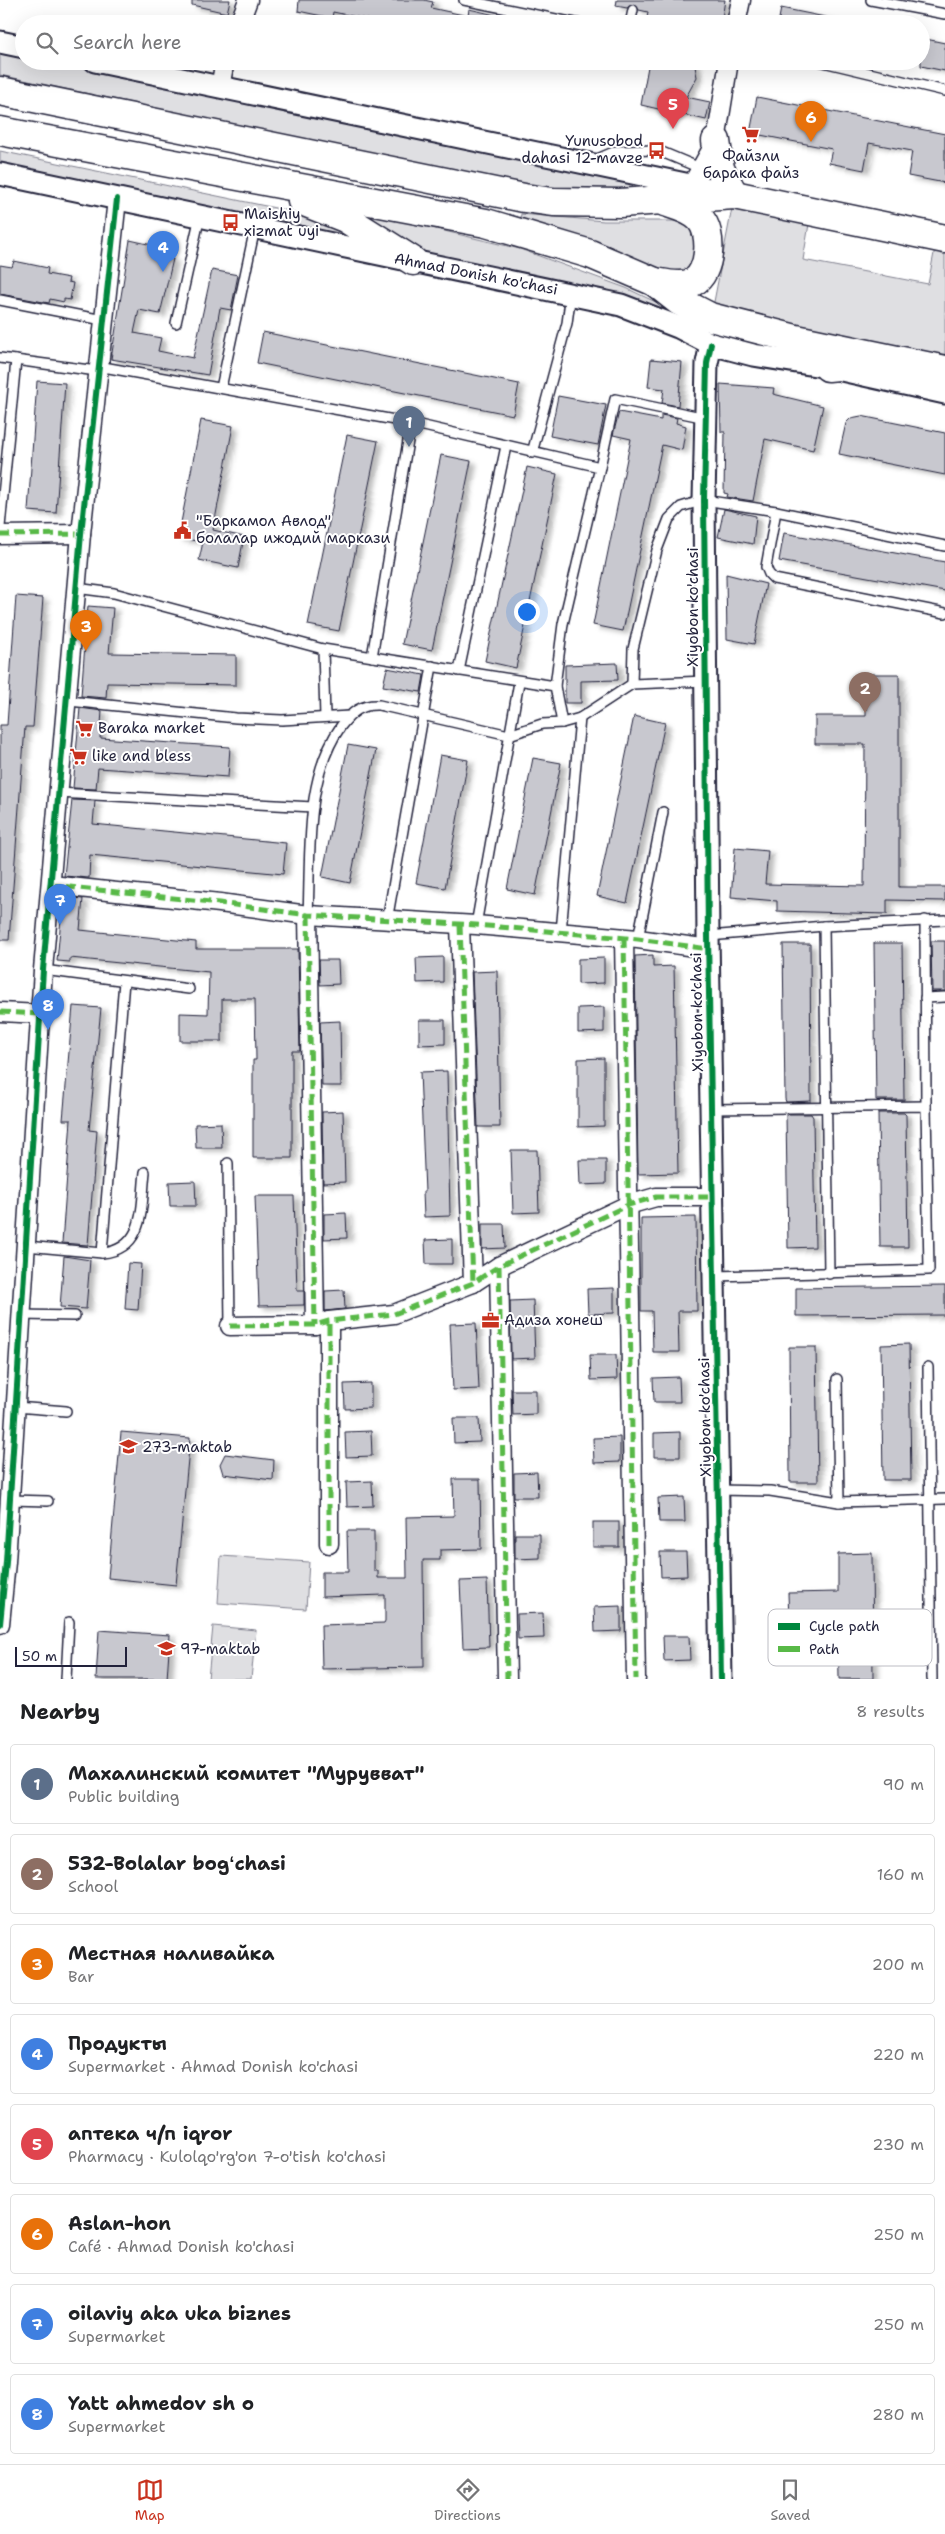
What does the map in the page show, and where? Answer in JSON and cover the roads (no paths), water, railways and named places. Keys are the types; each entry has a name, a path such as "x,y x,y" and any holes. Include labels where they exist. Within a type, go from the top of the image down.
{"main road":[{"path":"0,91 524,198 577,203 685,189 724,192 945,239"},
{"path":"0,131 250,180 486,223 590,254 655,282 679,301 710,317 796,340 945,370"},
{"path":"716,141 724,192"},
{"path":"250,180 345,218 412,261"},
{"path":"655,282 678,285 692,283 701,276 708,251 708,233 702,221 692,212 685,189"},
{"path":"828,367 893,360"}],"street":[{"path":"242,15 248,0"},
{"path":"738,15 741,0"},
{"path":"0,42 15,45"},
{"path":"138,70 587,164 685,189 716,141 728,70"},
{"path":"220,87 223,70"},
{"name":"Ahmad Donish ko'chasi","path":"0,174 571,293 642,312 711,344 753,355 828,367 945,393"},
{"path":"0,1624 10,1500 43,970 68,701 81,534 97,368 117,199"},
{"name":"Xiyobon ko'chasi","path":"711,344 708,363 704,500 708,943 721,1679"},
{"path":"0,535 81,534"},
{"path":"51,885 220,903 308,915 708,943"},
{"path":"308,915 329,1544"},
{"path":"468,925 473,1283"},
{"path":"631,938 628,1205 636,1679"},
{"path":"0,1012 40,1014"},
{"path":"230,1326 322,1323 394,1314 473,1283 500,1266 628,1205 656,1197 713,1197"},
{"path":"500,1266 507,1679"}],"lane":[{"path":"464,0 536,15"},
{"path":"871,0 945,14"},
{"path":"632,15 633,10"},
{"path":"857,70 945,91"},
{"path":"587,164 616,151 656,150 685,189"},
{"path":"176,323 200,216"},
{"path":"222,388 255,228"},
{"path":"532,453 566,322 571,293"},
{"path":"0,300 103,320"},
{"path":"0,358 97,368 222,388 411,423 600,468"},
{"path":"0,527 16,360"},
{"path":"562,723 555,686 563,624 615,399 706,418"},
{"path":"372,657 411,423"},
{"path":"459,671 506,446"},
{"path":"632,684 633,649 657,550 669,519 681,507 704,500 776,511 945,546"},
{"path":"776,511 766,567 774,579 945,613"},
{"path":"76,588 114,593 323,648 519,682 555,686"},
{"path":"323,648 325,717"},
{"path":"387,921 432,666"},
{"path":"308,915 313,807 324,755 349,716 359,708 370,705 509,735 542,724 562,723 580,718 632,684 706,681"},
{"path":"468,925 519,682"},
{"path":"68,701 236,718 282,720 349,716"},
{"path":"560,932 580,718"},
{"path":"58,794 313,807"},
{"path":"631,938 663,812"},
{"path":"715,1276 930,1270 926,1106 925,920"},
{"path":"708,943 824,926 945,920"},
{"path":"824,926 829,1274"},
{"path":"43,970 189,989"},
{"path":"102,1253 124,981"},
{"path":"925,998 945,997"},
{"path":"712,1109 827,1109 926,1106"},
{"path":"228,1163 230,1326"},
{"path":"26,1246 102,1253 114,1252 125,1246 139,1226 145,1172"},
{"path":"21,1315 75,1316"},
{"path":"928,1367 932,1609"},
{"path":"837,1379 838,1502"},
{"path":"16,1406 66,1410"},
{"path":"718,1490 770,1492 838,1502 945,1499"},
{"path":"10,1500 48,1501"},
{"path":"66,1679 70,1622"},
{"path":"932,1666 932,1679"}],"place":[{"name":"аптека ч/п iqror","path":"673,129"},
{"name":"Файзли барака файз","path":"751,135"},
{"name":"Aslan-hon","path":"811,142"},
{"name":"Yunusobod dahasi 12-mavze","path":"657,150"},
{"name":"Maishiy xizmat uyi","path":"230,223"},
{"name":"Продукты","path":"163,272"},
{"name":"Махалинский комитет \"Мурувват\"","path":"409,447"},
{"name":"\"Баркамол Авлод\" болалар ижодий маркази","path":"182,530"},
{"name":"Местная наливайка","path":"86,651"},
{"name":"532-Bolalar bogʻchasi","path":"865,713"},
{"name":"Baraka market","path":"84,728"},
{"name":"like and bless","path":"78,756"},
{"name":"oilaviy aka uka biznes","path":"60,925"},
{"name":"Yatt ahmedov sh o","path":"48,1030"},
{"name":"Адиза хонеш","path":"490,1320"},
{"name":"273-maktab","path":"128,1447"},
{"name":"97-maktab","path":"166,1649"}]}
